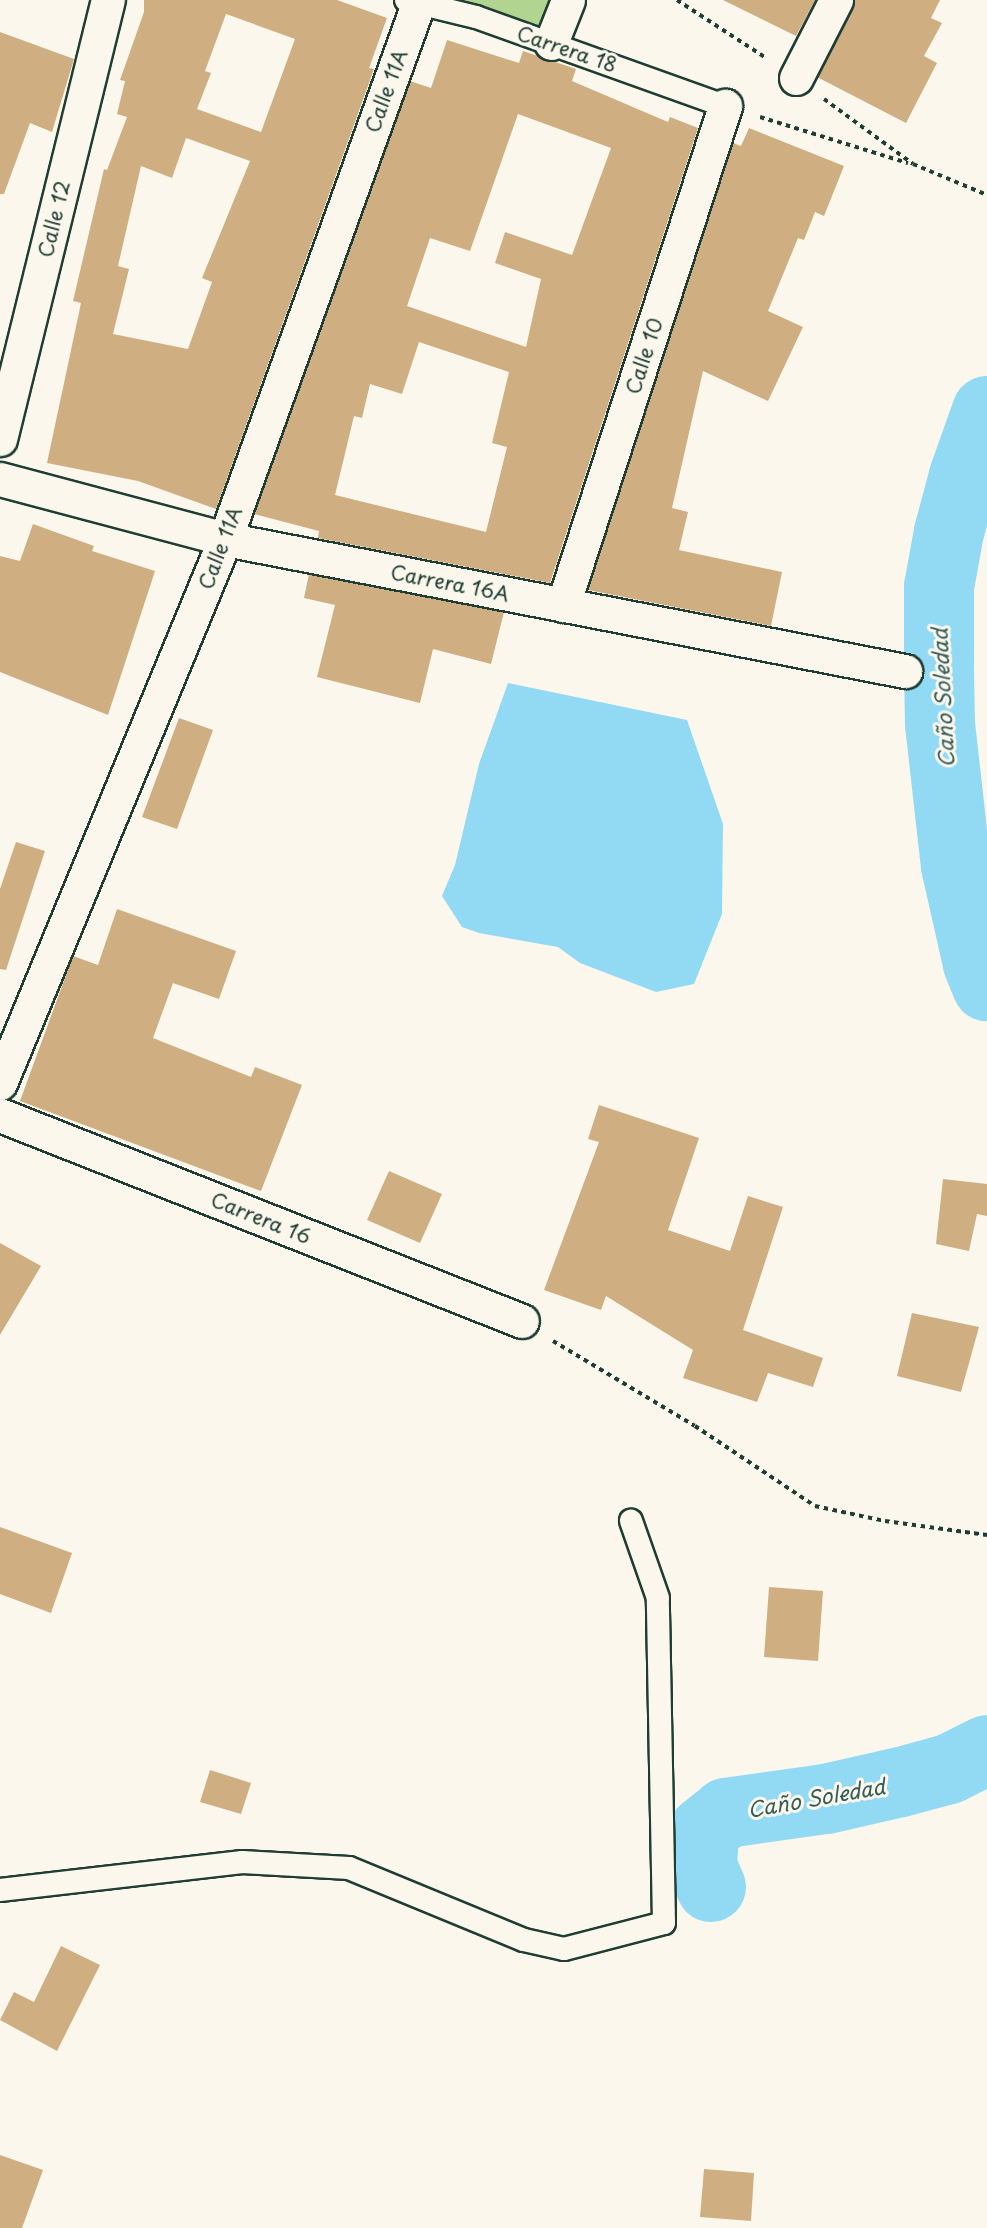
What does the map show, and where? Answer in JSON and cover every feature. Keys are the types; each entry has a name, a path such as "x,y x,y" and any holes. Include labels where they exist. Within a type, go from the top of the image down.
{"street":[{"name":"Calle 12","path":"0,439 108,0"},
{"path":"551,43 568,0"},
{"path":"796,78 836,0"},
{"name":"Calle 11A","path":"0,1083 225,539 412,2"},
{"name":"Calle 10","path":"563,605 725,106"},
{"name":"Carrera 16A","path":"0,479 225,539 905,671"},
{"name":"Carrera 16","path":"0,1115 522,1321"}],"lane":[{"name":"Carrera 18","path":"412,2 476,17 725,106"},
{"path":"0,1890 242,1862 348,1868 524,1940 564,1949 664,1923 658,1598 631,1521"}],"path":[{"path":"677,0 796,78 913,164"},
{"path":"725,106 913,164 987,195"},
{"path":"522,1321 696,1426 815,1506 885,1521 987,1535"}],"green space":[{"path":"443,0 552,0 541,30"}],"water":[{"path":"508,683 687,720 723,824 722,914 694,984 656,992 580,963 558,947 479,933 462,927 442,896 455,865 479,764"}],"building":[{"path":"144,0 337,0 387,18 369,68 374,69 216,509 138,481 47,463 81,303 73,301 104,169 107,170 127,117 117,114 125,81 120,80 144,12","holes":["226,14 295,39 261,132 197,109 211,73 205,71","186,138 250,161 202,278 212,282 188,349 113,334 129,269 118,266 141,166 172,178"]},
{"path":"723,0 815,0 796,36"},
{"path":"855,0 940,0 931,18 942,23 924,56 937,63 906,123 817,77"},
{"path":"0,32 74,59 52,132 30,123 4,194 0,194"},
{"path":"447,40 519,63 523,51 576,69 572,81 668,122 670,117 698,128 550,583 318,538 319,531 254,514 410,81 431,88","holes":["518,114 611,148 572,255 505,232 495,263 541,279 526,347 407,306 430,238 470,251","419,342 509,372 492,443 507,447 486,532 335,495 354,416 362,418 370,384 402,394"]},
{"path":"749,128 844,166 824,216 815,212 804,240 798,238 768,311 803,327 768,401 703,371 672,508 688,512 679,550 782,572 771,626 588,590 733,143 741,146"},
{"path":"33,524 94,546 92,551 155,571 108,715 0,672 0,556 20,561"},
{"path":"309,574 504,612 491,664 433,649 420,703 317,677 335,605 304,598"},
{"path":"179,718 213,730 177,829 142,817"},
{"path":"16,842 45,851 6,970 0,969 0,889"},
{"path":"117,909 236,951 219,999 173,983 153,1038 251,1077 255,1067 302,1085 261,1191 20,1101 73,956 98,965"},
{"path":"599,1105 699,1138 668,1230 730,1251 748,1196 783,1207 743,1330 823,1358 813,1387 768,1373 757,1402 683,1378 693,1350 606,1296 601,1310 544,1290 599,1142 588,1139"},
{"path":"389,1171 442,1194 420,1243 367,1220"},
{"path":"943,1179 987,1184 987,1216 977,1214 969,1251 936,1244"},
{"path":"0,1243 41,1266 0,1335"},
{"path":"912,1313 979,1327 961,1392 897,1376"},
{"path":"0,1527 72,1553 51,1613 0,1594"},
{"path":"769,1587 823,1591 818,1661 764,1657"},
{"path":"210,1770 251,1783 241,1814 200,1802"},
{"path":"61,1946 100,1965 57,2051 0,2020 14,1992 34,2002"},
{"path":"0,2155 43,2170 22,2228 0,2228"},
{"path":"704,2169 754,2173 751,2221 700,2217"}],"waterway":[{"name":"Caño Soledad","path":"987,411 964,476 949,532 939,587 940,724 956,866 978,964 987,986"},
{"name":"Caño Soledad","path":"711,1887 702,1867 704,1831 726,1813 826,1799 901,1782 949,1769 987,1750"}]}
